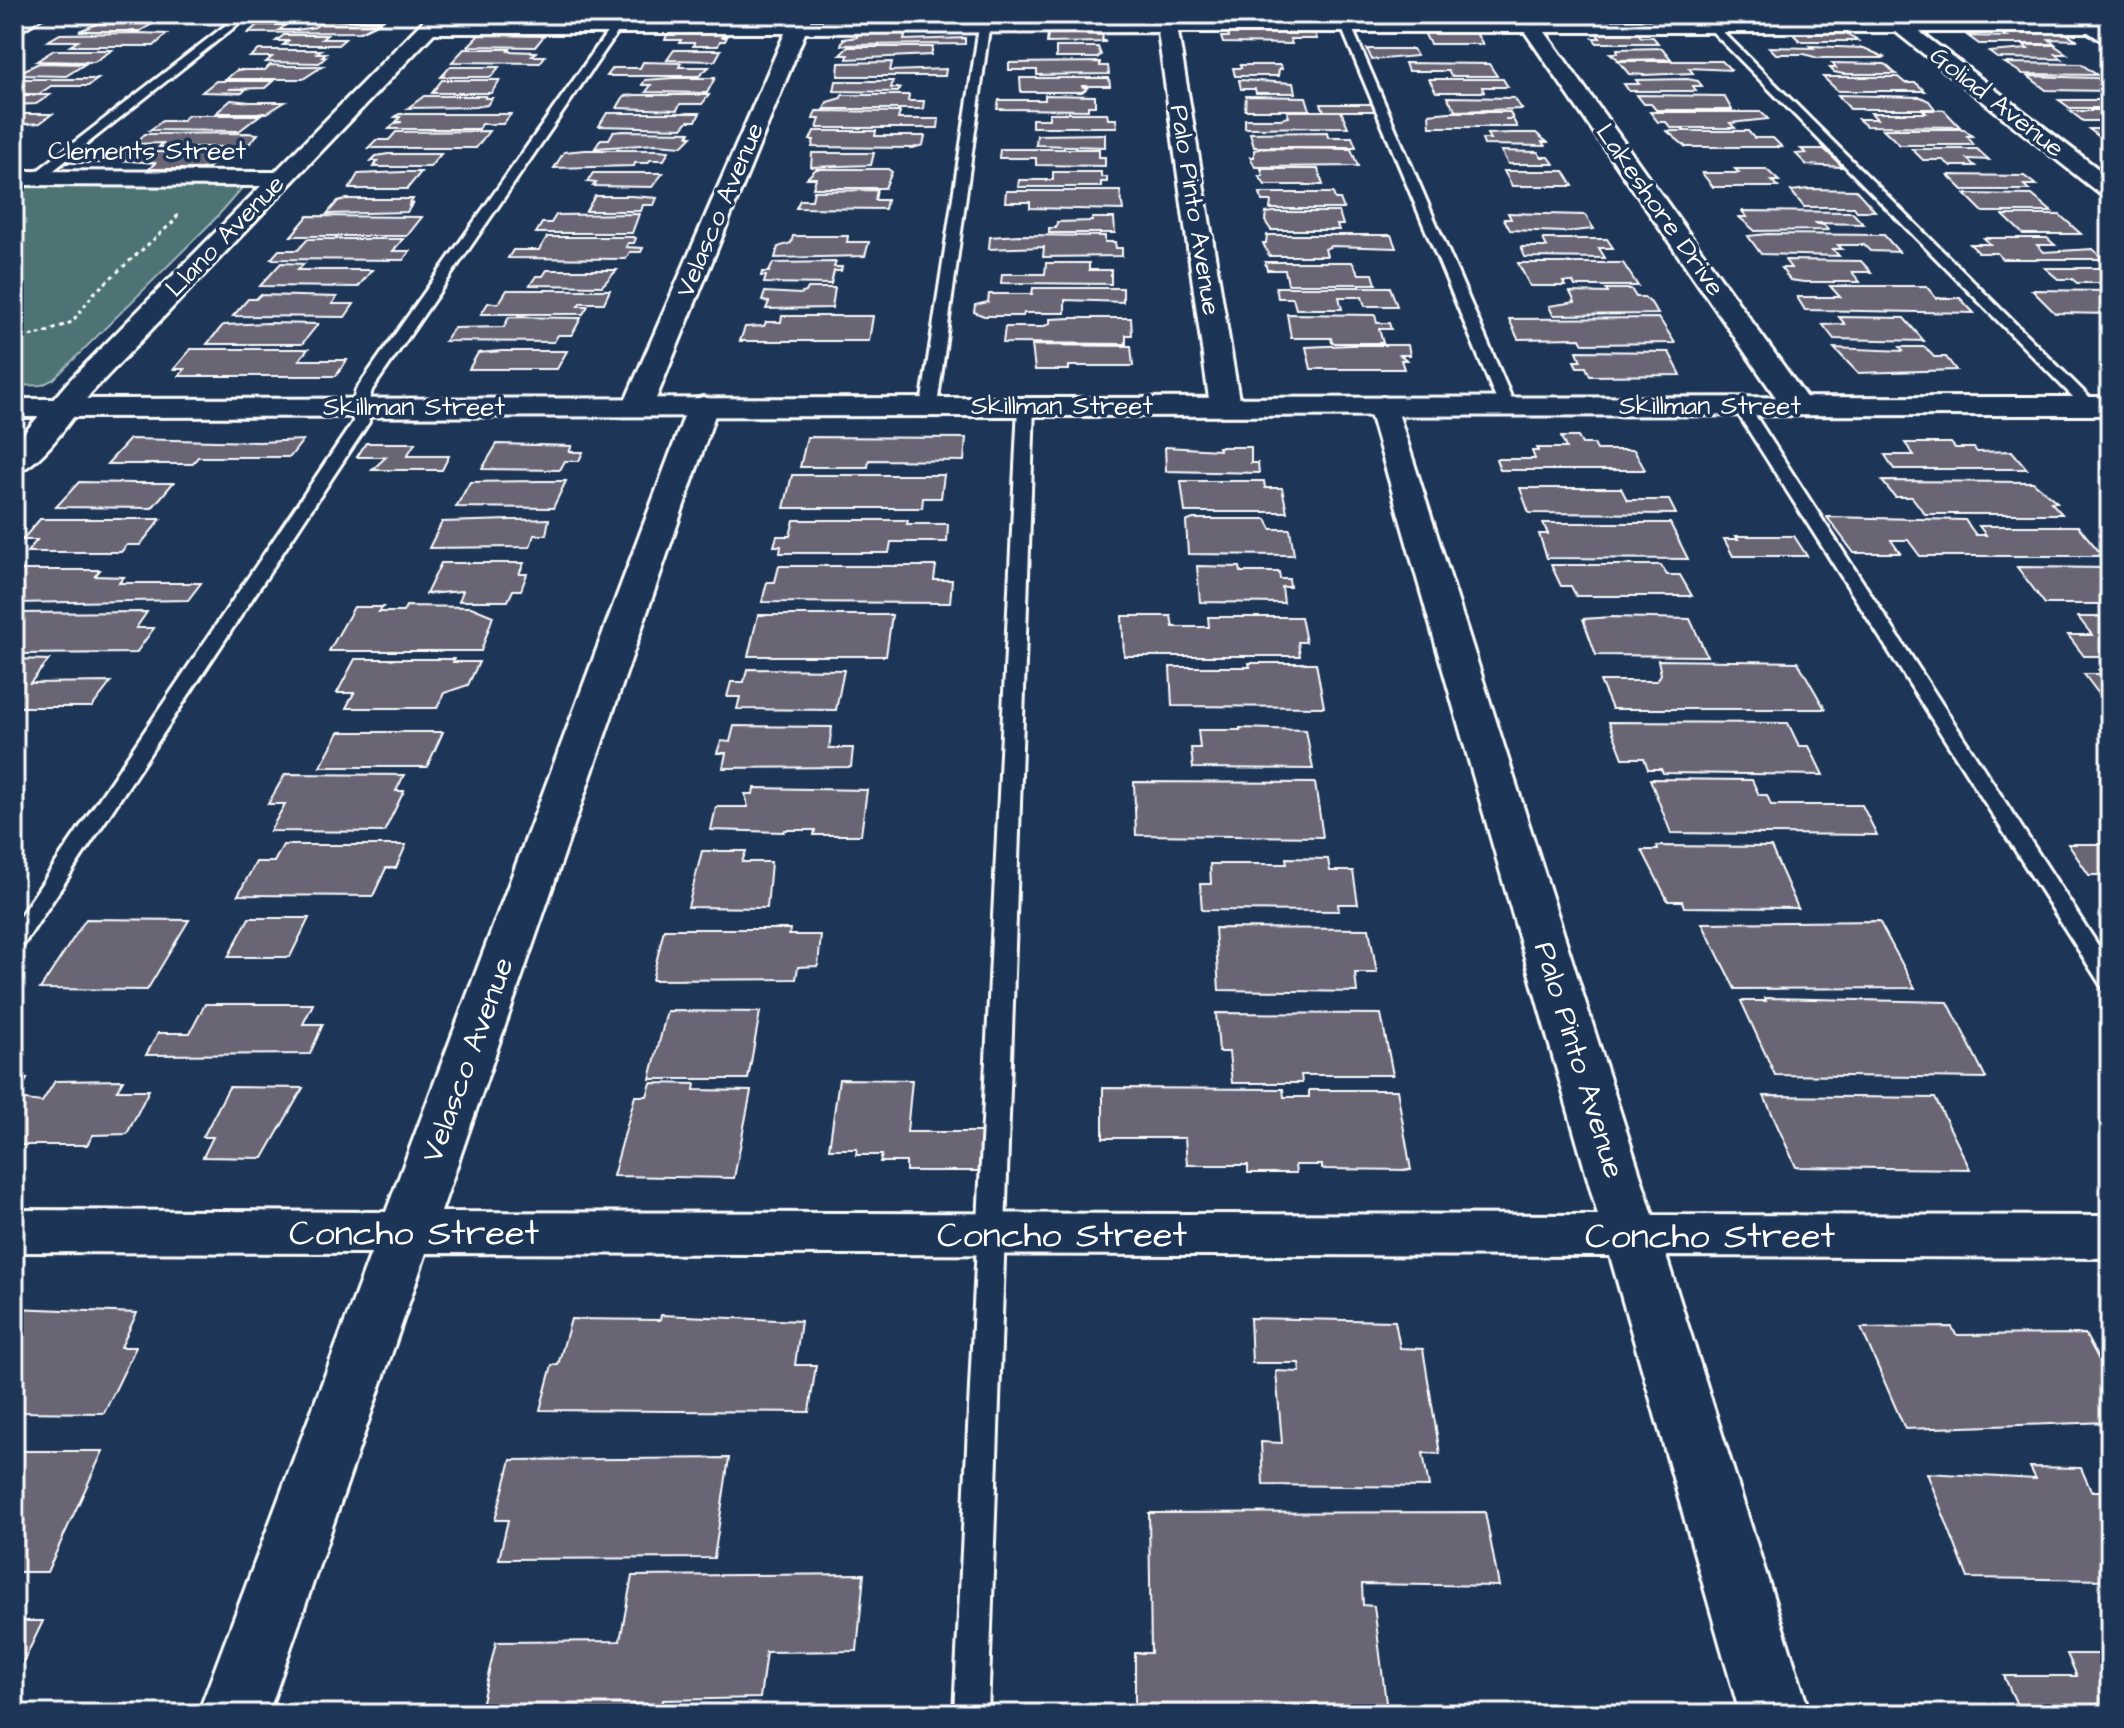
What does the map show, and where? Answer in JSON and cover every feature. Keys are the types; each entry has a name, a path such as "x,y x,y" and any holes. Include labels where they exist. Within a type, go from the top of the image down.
{"street":[{"path":"14,29 38,14"},
{"path":"434,20 1893,20 2110,26"},
{"name":"Llano Avenue","path":"14,463 80,387 434,20"},
{"name":"Velasco Avenue","path":"638,406 801,20"},
{"name":"Palo Pinto Avenue","path":"1166,20 1225,406"},
{"name":"Lakeshore Drive","path":"1527,20 1797,406"},
{"name":"Goliad Avenue","path":"1893,20 2110,190"},
{"name":"Clements Street","path":"25,178 279,179"},
{"name":"Skillman Street","path":"20,394 63,408 2103,408"},
{"name":"Velasco Avenue","path":"233,1714 703,406"},
{"name":"Palo Pinto Avenue","path":"1383,406 1775,1714"},
{"name":"Concho Street","path":"14,1231 2110,1237"}],"lane":[{"path":"25,178 246,14"},
{"path":"2065,14 2110,43"},
{"path":"14,942 361,422 359,407 364,390 621,20"},
{"path":"929,406 986,20"},
{"path":"1344,20 1507,406"},
{"path":"1706,20 2103,408"},
{"path":"971,1714 1026,406"},
{"path":"1741,406 2110,982"}],"path":[{"path":"14,339 58,328 80,315 94,293 173,222 180,206"},
{"path":"20,394 22,375 19,357 23,338"}],"green space":[{"path":"14,185 236,185 242,188 215,219 54,379 42,385 14,386"}],"building":[{"path":"101,14 164,14 157,18 95,18"},
{"path":"318,14 389,14 383,20 312,19"},
{"path":"491,14 572,14 567,19 486,19"},
{"path":"683,14 743,14 735,19 680,18"},
{"path":"931,14 916,15 915,19 858,19 860,15 852,15"},
{"path":"1217,14 1312,14 1314,19 1218,19"},
{"path":"1415,14 1469,14 1472,18 1418,17"},
{"path":"1574,14 1647,14 1652,20 1578,19"},
{"path":"1739,14 1835,15 1830,18 1743,18"},
{"path":"1948,14 1995,14 2000,18 1953,18"},
{"path":"324,20 381,22 360,32 248,33 257,25 286,25 279,30 296,30 315,27"},
{"path":"99,23 154,23 140,31 79,31"},
{"path":"1790,31 1842,32 1858,41 1800,41"},
{"path":"1228,32 1315,33 1317,39 1290,39 1292,44 1223,43 1221,37 1229,37"},
{"path":"1475,32 1483,44 1430,44 1424,33"},
{"path":"2010,32 2063,32 2078,40 2049,39 2055,44 1979,44 1968,36 2007,37 2002,34 2012,34"},
{"path":"724,33 722,37 727,37 718,46 693,46 694,43 679,43 681,40 665,40 667,35"},
{"path":"858,33 906,33 904,40 965,38 965,44 841,45 843,39 857,37"},
{"path":"1048,33 1103,35 1102,40 1106,42 1047,43"},
{"path":"1596,33 1638,33 1641,37 1653,37 1658,43 1597,43 1593,38 1600,38"},
{"path":"60,34 167,34 154,46 70,46 78,41 48,41"},
{"path":"284,35 327,35 322,39 345,39 338,45 283,45 288,41 276,41"},
{"path":"479,35 544,36 535,47 468,46"},
{"path":"2023,45 2054,45 2067,54 2056,54 2062,59 1997,58 1989,52 2028,49"},
{"path":"1810,46 1864,48 1886,58 1818,58 1804,54 1776,54 1769,47 1813,48"},
{"path":"848,47 933,47 931,55 847,59 848,55 840,55"},
{"path":"1056,47 1098,47 1101,55 1097,58 1056,58"},
{"path":"1662,48 1671,59 1619,60 1610,53 1618,53 1617,49"},
{"path":"464,49 510,49 508,51 536,52 532,56 545,56 540,63 452,62"},
{"path":"1367,49 1413,49 1417,56 1372,60"},
{"path":"54,50 112,50 94,62 37,61"},
{"path":"259,50 321,50 317,53 326,53 321,57 326,57 319,63 266,62 272,57 250,57"},
{"path":"674,50 721,50 715,61 667,60"},
{"path":"1618,61 1722,61 1731,70 1689,68 1693,73 1629,74"},
{"path":"643,62 709,67 699,76 607,76 613,68 640,68"},
{"path":"892,62 890,71 946,69 945,76 838,76 839,63"},
{"path":"1100,62 1100,66 1108,66 1109,74 1037,75 1037,70 1009,70 1009,63"},
{"path":"39,63 85,64 66,76 14,75"},
{"path":"1405,63 1489,64 1497,76 1451,76 1448,71 1408,71"},
{"path":"1832,63 1885,64 1896,74 1843,74 1830,68 1836,68"},
{"path":"2005,63 2081,64 2097,75 2023,74"},
{"path":"270,65 323,66 303,79 226,79 237,70 265,70"},
{"path":"1240,65 1281,65 1282,69 1279,69 1278,76 1235,76 1233,68 1241,68"},
{"path":"450,67 499,67 491,77 441,77"},
{"path":"2028,76 2097,78 2110,86 2110,91 2046,90"},
{"path":"1823,77 1898,77 1905,83 1916,83 1925,91 1838,91"},
{"path":"715,78 707,93 646,92 651,85 642,85 645,80"},
{"path":"1020,78 1109,78 1110,86 1081,86 1087,88 1082,92 1021,92"},
{"path":"14,79 98,79 88,86 51,86 39,94 14,94"},
{"path":"1429,79 1503,79 1508,87 1482,87 1484,92 1436,92"},
{"path":"442,80 500,80 491,93 432,93"},
{"path":"1239,80 1293,83 1295,93 1256,93 1255,89 1241,89"},
{"path":"1636,80 1698,81 1702,86 1693,86 1696,91 1629,91 1624,84 1639,84"},
{"path":"216,81 273,81 265,88 228,89 246,89 242,93 202,92"},
{"path":"836,81 893,81 891,88 900,88 898,92 834,91"},
{"path":"14,95 50,95 36,104 14,105"},
{"path":"709,95 702,104 680,104 677,110 617,108 624,96"},
{"path":"842,95 909,95 908,101 924,101 923,109 824,109 827,102"},
{"path":"1045,95 1095,96 1095,106 1088,106 1088,110 997,109 999,100 1045,100"},
{"path":"1637,95 1724,96 1732,110 1656,110 1651,104 1644,104"},
{"path":"1838,95 1921,97 1935,109 1850,109"},
{"path":"424,96 492,98 487,105 475,107 408,108"},
{"path":"1246,96 1306,97 1310,110 1245,110"},
{"path":"1447,97 1514,98 1522,109 1456,111"},
{"path":"231,100 285,102 267,113 216,113"},
{"path":"2059,100 2110,100 2110,108 2070,108"},
{"path":"1321,104 1372,104 1375,111 1324,111"},
{"path":"1923,110 1944,110 1960,127 1866,126 1858,119 1877,119 1871,113 1926,113"},
{"path":"2110,110 2110,126 2100,121 2083,121 2070,111"},
{"path":"816,111 900,112 898,119 939,119 938,128 817,128 820,119 813,119"},
{"path":"1287,111 1341,111 1348,127 1245,128 1245,119 1280,119 1289,117"},
{"path":"1510,112 1517,127 1430,127 1429,114"},
{"path":"1650,112 1761,112 1768,119 1730,123 1735,128 1671,128 1666,122 1658,122"},
{"path":"607,113 700,113 696,121 688,121 682,128 599,126"},
{"path":"1049,113 1107,113 1108,119 1116,119 1117,127 1032,127 1032,119 1049,119"},
{"path":"14,114 52,114 40,123 14,125"},
{"path":"399,114 511,114 503,124 482,124 479,129 389,129 395,123 402,122 396,122 400,117 395,117"},
{"path":"188,115 260,115 239,131 150,130 162,121 182,121"},
{"path":"1883,129 1964,129 1972,136 1967,136 1974,145 1900,145"},
{"path":"2089,129 2110,129 2110,145"},
{"path":"489,131 476,148 368,148 376,140 389,140 396,132"},
{"path":"814,131 876,131 875,136 925,136 923,145 913,148 812,147 814,140 810,140"},
{"path":"1667,131 1748,131 1754,138 1773,138 1782,147 1686,147"},
{"path":"613,132 690,132 688,136 692,136 682,146 656,144 595,148 601,139 609,139"},
{"path":"1327,132 1328,137 1352,137 1356,147 1254,147 1250,133"},
{"path":"1536,133 1547,142 1542,142 1545,146 1484,145 1482,139 1490,139 1487,134"},
{"path":"145,134 258,134 249,144 239,147 134,144"},
{"path":"1105,134 1105,147 1036,145 1037,135"},
{"path":"1000,149 1099,149 1099,157 1105,157 1105,166 1036,165 1036,158 999,158"},
{"path":"1351,149 1358,166 1255,167 1250,157 1254,157 1254,150"},
{"path":"1801,149 1824,149 1843,167 1807,165 1796,154 1806,153"},
{"path":"1912,149 1977,149 1989,160 1967,159 1975,166 1951,166 1943,160 1923,160"},
{"path":"669,151 664,160 635,163 634,166 554,168 564,152"},
{"path":"1501,151 1538,152 1541,157 1549,157 1554,164 1508,164"},
{"path":"86,152 235,152 227,159 217,159 209,168 200,169 149,169 155,163 117,160 122,156 108,156 100,163 67,163"},
{"path":"812,153 874,153 871,165 811,167"},
{"path":"441,154 430,167 373,167 378,161 371,161 376,156"},
{"path":"816,169 888,169 892,172 885,188 813,188 816,178 807,178"},
{"path":"1261,169 1318,169 1323,185 1265,185 1259,176 1263,176"},
{"path":"1735,169 1766,169 1779,181 1772,181 1778,187 1713,187 1702,173 1739,173"},
{"path":"1504,171 1564,171 1573,186 1512,186"},
{"path":"421,172 407,189 349,189 358,174"},
{"path":"1053,172 1101,172 1101,177 1107,177 1107,182 1101,182 1101,187 1018,187 1019,180 1053,180"},
{"path":"593,173 663,173 652,187 593,186 596,183 587,182"},
{"path":"1948,175 2024,176 2036,185 2024,185 2029,190 1963,190"},
{"path":"877,190 875,200 887,200 885,209 796,208 800,200 812,200 814,191"},
{"path":"1856,190 1875,211 1857,211 1854,207 1804,207 1791,191"},
{"path":"1006,191 1120,191 1123,210 1030,208 1030,202 1005,202"},
{"path":"1260,193 1333,193 1344,209 1270,209 1271,201 1262,201"},
{"path":"1965,194 2032,195 2052,212 1983,212"},
{"path":"595,196 657,198 654,205 643,205 641,211 586,211"},
{"path":"413,199 410,203 414,203 408,206 411,206 407,212 327,214 338,201"},
{"path":"1742,211 1852,212 1863,224 1814,223 1824,225 1828,230 1755,231 1739,217 1747,217"},
{"path":"1274,212 1339,212 1343,225 1337,225 1339,230 1271,230 1265,221 1266,213"},
{"path":"1508,213 1585,215 1594,229 1564,232 1510,230 1504,219 1511,219"},
{"path":"639,214 632,233 536,233 542,223 551,223 556,215"},
{"path":"2003,215 2060,215 2081,234 2023,234"},
{"path":"308,216 422,217 407,236 291,236"},
{"path":"1092,218 1114,218 1115,233 1049,233 1049,228 1056,228 1057,222 1092,221"},
{"path":"1267,235 1391,235 1396,248 1331,246 1325,249 1327,256 1269,256 1263,243 1266,243"},
{"path":"1884,235 1899,252 1870,251 1864,245 1838,245 1842,249 1833,249 1839,256 1761,254 1748,236"},
{"path":"793,236 848,236 847,242 869,242 865,256 775,258 778,247 791,243"},
{"path":"1105,236 1105,242 1115,242 1116,248 1122,248 1122,256 1043,257 1044,247 989,249 990,237"},
{"path":"547,237 633,237 636,238 634,243 628,243 626,247 643,248 641,252 630,252 626,259 508,258 513,250 539,250"},
{"path":"1984,238 2047,238 2055,245 2037,245 2044,252 2092,249 2104,259 2002,259 1997,253 1979,253 1970,244 1990,244"},
{"path":"308,239 403,239 393,251 410,251 403,260 271,259 279,250 298,250"},
{"path":"1543,239 1607,239 1613,248 1599,248 1605,258 1525,257 1521,247 1547,247"},
{"path":"1785,260 1861,261 1871,272 1852,272 1860,282 1804,282 1790,280 1781,268 1791,268"},
{"path":"836,262 834,267 842,267 841,271 834,271 831,284 764,283 766,276 761,276 762,272 769,272 773,263"},
{"path":"1265,262 1352,262 1359,274 1373,274 1376,284 1288,284 1285,270 1267,270"},
{"path":"281,263 304,264 298,270 372,270 358,287 260,286"},
{"path":"1046,263 1089,263 1089,270 1111,270 1111,284 1001,283 1002,274 1045,274"},
{"path":"1518,263 1623,263 1638,286 1575,286 1573,282 1563,282 1565,286 1530,286"},
{"path":"2045,268 2110,268 2110,283 2077,283 2072,279 2058,279"},
{"path":"547,270 617,270 602,286 530,285 536,276 543,276"},
{"path":"1830,286 1926,286 1936,298 1960,298 1974,313 1805,310 1797,297 1840,297"},
{"path":"1276,287 1390,287 1397,306 1365,306 1362,297 1339,297 1342,309 1296,309 1293,298 1278,298"},
{"path":"808,288 835,288 832,308 766,309 769,302 762,301 765,292 800,294"},
{"path":"1033,288 1123,288 1123,302 1065,300 1065,313 1024,313 1023,316 984,316 974,312 975,305 988,302 989,294 1032,294"},
{"path":"1606,289 1631,289 1636,297 1644,297 1651,303 1658,314 1553,315 1549,306 1575,302 1570,292 1608,293"},
{"path":"507,290 610,290 604,303 580,303 578,306 588,306 583,314 481,314 488,303 499,303"},
{"path":"2032,290 2110,291 2110,314 2055,313"},
{"path":"260,295 337,297 332,304 354,304 345,317 233,316 248,299 256,299"},
{"path":"1287,314 1375,315 1377,323 1389,323 1391,329 1379,329 1383,343 1332,343 1331,338 1291,338"},
{"path":"782,316 873,316 869,341 740,341 745,327 781,322"},
{"path":"509,317 581,318 572,335 558,335 554,342 445,341 454,328 504,327"},
{"path":"1839,317 1904,318 1924,341 1834,339 1823,325 1845,324"},
{"path":"1131,318 1132,335 1126,335 1126,344 1003,343 1005,327 1041,327 1050,324 1050,319"},
{"path":"1659,318 1675,343 1583,344 1580,338 1518,339 1509,319"},
{"path":"318,324 302,344 207,344 223,325"},
{"path":"1032,345 1131,346 1133,366 1069,366 1069,370 1035,370"},
{"path":"1408,345 1410,355 1400,355 1407,360 1401,360 1404,369 1311,369 1306,347"},
{"path":"1900,347 1925,347 1934,357 1946,357 1956,370 1858,373 1834,348 1903,351"},
{"path":"191,349 308,349 299,360 347,360 336,376 179,376 185,369 174,369"},
{"path":"567,351 557,369 469,369 478,353"},
{"path":"1577,351 1669,352 1681,375 1590,376 1586,367 1577,367 1574,361 1581,361"},
{"path":"807,437 966,438 964,461 869,460 868,467 800,467"},
{"path":"1561,437 1578,437 1582,444 1594,444 1597,450 1634,450 1645,470 1500,470 1496,459 1535,459 1532,451 1538,451 1537,448 1566,448"},
{"path":"130,439 303,440 290,457 198,457 192,464 107,464"},
{"path":"366,443 415,443 407,456 449,456 442,470 372,470 386,457 357,457"},
{"path":"1905,443 1951,443 1955,448 1974,448 1977,452 2012,451 2027,469 1894,469 1885,455 1914,455"},
{"path":"497,444 572,446 569,452 583,452 579,461 565,461 560,470 482,469"},
{"path":"1165,447 1219,450 1218,447 1251,447 1251,463 1258,463 1259,473 1166,471"},
{"path":"792,475 944,475 941,498 923,498 922,508 784,508"},
{"path":"566,481 553,508 456,507 470,482"},
{"path":"1181,481 1264,481 1265,488 1282,488 1287,512 1185,512"},
{"path":"1882,481 2033,482 2057,502 2051,502 2062,514 1925,514 1912,497 1895,497"},
{"path":"79,482 173,483 152,508 56,507"},
{"path":"1520,488 1621,488 1627,500 1669,500 1676,514 1529,513"},
{"path":"1827,517 1965,520 1976,535 1986,535 1979,526 2078,526 2103,556 1920,556 1908,540 1891,540 1900,553 1854,553"},
{"path":"40,519 161,519 140,545 127,545 121,552 27,552 37,540 22,540"},
{"path":"549,519 546,535 534,535 530,547 429,548 442,522"},
{"path":"1193,519 1266,519 1271,529 1290,529 1294,555 1188,554 1186,522"},
{"path":"794,520 908,520 907,524 948,524 947,542 891,542 889,553 780,553 781,546 774,546 777,536 790,536"},
{"path":"1543,523 1670,523 1688,559 1547,558 1539,534 1548,534"},
{"path":"1736,536 1794,536 1807,556 1733,556 1724,539 1738,539"},
{"path":"441,563 524,563 519,574 527,574 521,590 513,590 508,601 459,601 463,591 426,594"},
{"path":"1551,565 1661,565 1667,575 1680,575 1692,596 1576,596 1571,586 1561,586"},
{"path":"779,566 936,566 934,580 952,580 950,603 762,602 767,582 775,582"},
{"path":"1197,566 1240,567 1241,572 1279,572 1280,579 1289,579 1290,587 1282,587 1284,603 1200,602"},
{"path":"2017,567 2110,568 2110,604 2045,604"},
{"path":"14,570 100,570 95,576 124,577 119,583 201,583 188,600 14,603"},
{"path":"406,606 471,607 493,616 481,651 329,651 354,607 383,607 379,612 403,612"},
{"path":"147,612 136,628 154,628 136,653 14,654 14,613"},
{"path":"758,615 892,615 886,656 748,656"},
{"path":"1122,616 1171,616 1173,627 1209,627 1208,617 1301,617 1306,642 1298,642 1300,656 1124,656"},
{"path":"2078,617 2110,617 2110,656 2084,656 2068,635 2092,635"},
{"path":"1583,619 1690,619 1707,656 1596,655"},
{"path":"14,659 49,660 30,683 111,682 92,707 14,707"},
{"path":"355,659 479,662 468,685 444,693 437,708 346,708 354,693 337,693"},
{"path":"1658,660 1798,662 1825,709 1612,709 1600,681 1657,681 1661,674"},
{"path":"1249,663 1316,663 1324,707 1172,706 1170,667 1250,667"},
{"path":"747,669 844,670 836,710 737,709 740,697 727,697 731,682 744,682"},
{"path":"2099,670 2110,670 2110,709 2084,674 2103,674"},
{"path":"1609,722 1788,723 1799,746 1809,746 1823,775 1663,773 1661,769 1648,769 1644,758 1623,758"},
{"path":"734,726 832,727 829,748 853,748 851,767 723,768 726,753 717,753 721,741 730,742"},
{"path":"1198,730 1306,730 1313,769 1193,768 1191,748 1200,748"},
{"path":"339,732 443,732 427,767 320,767"},
{"path":"285,774 404,775 396,791 404,791 384,832 270,831 285,804 268,804"},
{"path":"1650,779 1752,780 1759,795 1767,795 1771,805 1862,805 1877,835 1671,833"},
{"path":"1134,782 1315,783 1323,837 1136,835"},
{"path":"754,788 867,790 861,835 814,835 815,830 711,830 716,807 748,807 745,794 753,794"},
{"path":"2068,844 2110,844 2110,875 2089,875"},
{"path":"283,845 406,845 396,868 386,868 373,896 238,895 256,862 274,862"},
{"path":"1657,846 1771,847 1798,908 1684,907 1682,901 1668,901 1642,850 1658,850"},
{"path":"702,851 746,851 742,862 771,862 767,908 688,907"},
{"path":"1286,858 1328,859 1330,871 1353,871 1358,904 1338,904 1339,911 1202,910 1200,884 1211,884 1210,864 1287,864"},
{"path":"249,918 309,918 290,957 228,957"},
{"path":"86,919 189,920 147,990 40,989"},
{"path":"1879,921 1915,988 1735,989 1702,923"},
{"path":"1215,928 1369,929 1377,973 1355,973 1357,992 1219,990"},
{"path":"664,929 790,929 789,935 821,935 818,966 798,967 796,979 652,980"},
{"path":"1765,998 1948,1002 1986,1078 1775,1075 1741,1001 1766,1001"},
{"path":"205,1004 313,1004 303,1024 323,1024 310,1054 146,1055 158,1033 190,1033"},
{"path":"667,1011 760,1012 748,1079 650,1079"},
{"path":"1216,1013 1381,1014 1393,1075 1301,1075 1302,1083 1232,1083 1229,1052 1219,1052"},
{"path":"14,1079 27,1079 16,1099 42,1102 55,1081 123,1080 117,1090 149,1090 127,1134 93,1135 87,1145 17,1145 14,1150"},
{"path":"839,1079 912,1080 907,1132 983,1132 981,1171 906,1171 906,1162 880,1162 882,1155 856,1155 857,1149 829,1149"},
{"path":"651,1083 695,1084 694,1090 751,1091 734,1178 613,1176 635,1096 647,1096"},
{"path":"229,1087 303,1088 263,1158 203,1157 213,1137 203,1137"},
{"path":"1103,1088 1283,1089 1284,1097 1309,1097 1309,1090 1397,1090 1411,1170 1322,1169 1322,1165 1295,1165 1296,1173 1248,1173 1248,1165 1187,1165 1185,1138 1103,1138"},
{"path":"1764,1096 1935,1098 1970,1169 1796,1167"},
{"path":"14,1308 137,1313 121,1347 136,1347 104,1413 14,1412"},
{"path":"661,1315 801,1321 795,1365 816,1365 809,1412 540,1410 552,1365 558,1365 571,1319 660,1320"},
{"path":"1250,1318 1395,1321 1400,1348 1423,1349 1440,1454 1423,1453 1429,1487 1263,1485 1261,1442 1282,1443 1276,1371 1300,1372 1299,1363 1252,1363"},
{"path":"1952,1327 1956,1335 2085,1334 2110,1380 2110,1422 1905,1429 1861,1328"},
{"path":"14,1451 103,1451 47,1572 14,1572"},
{"path":"729,1458 714,1558 499,1559 508,1520 495,1520 511,1460"},
{"path":"2030,1467 2081,1468 2091,1491 2110,1491 2110,1580 1968,1578 1927,1473 2036,1479"},
{"path":"1485,1512 1499,1586 1362,1584 1363,1605 1374,1606 1387,1711 1135,1714 1135,1653 1151,1653 1149,1513"},
{"path":"864,1574 857,1651 766,1652 760,1698 663,1700 661,1714 479,1714 496,1642 620,1641 632,1576"},
{"path":"14,1621 43,1621 14,1681"},
{"path":"2067,1654 2110,1654 2110,1714 2021,1714 2004,1676 2077,1676"}]}
